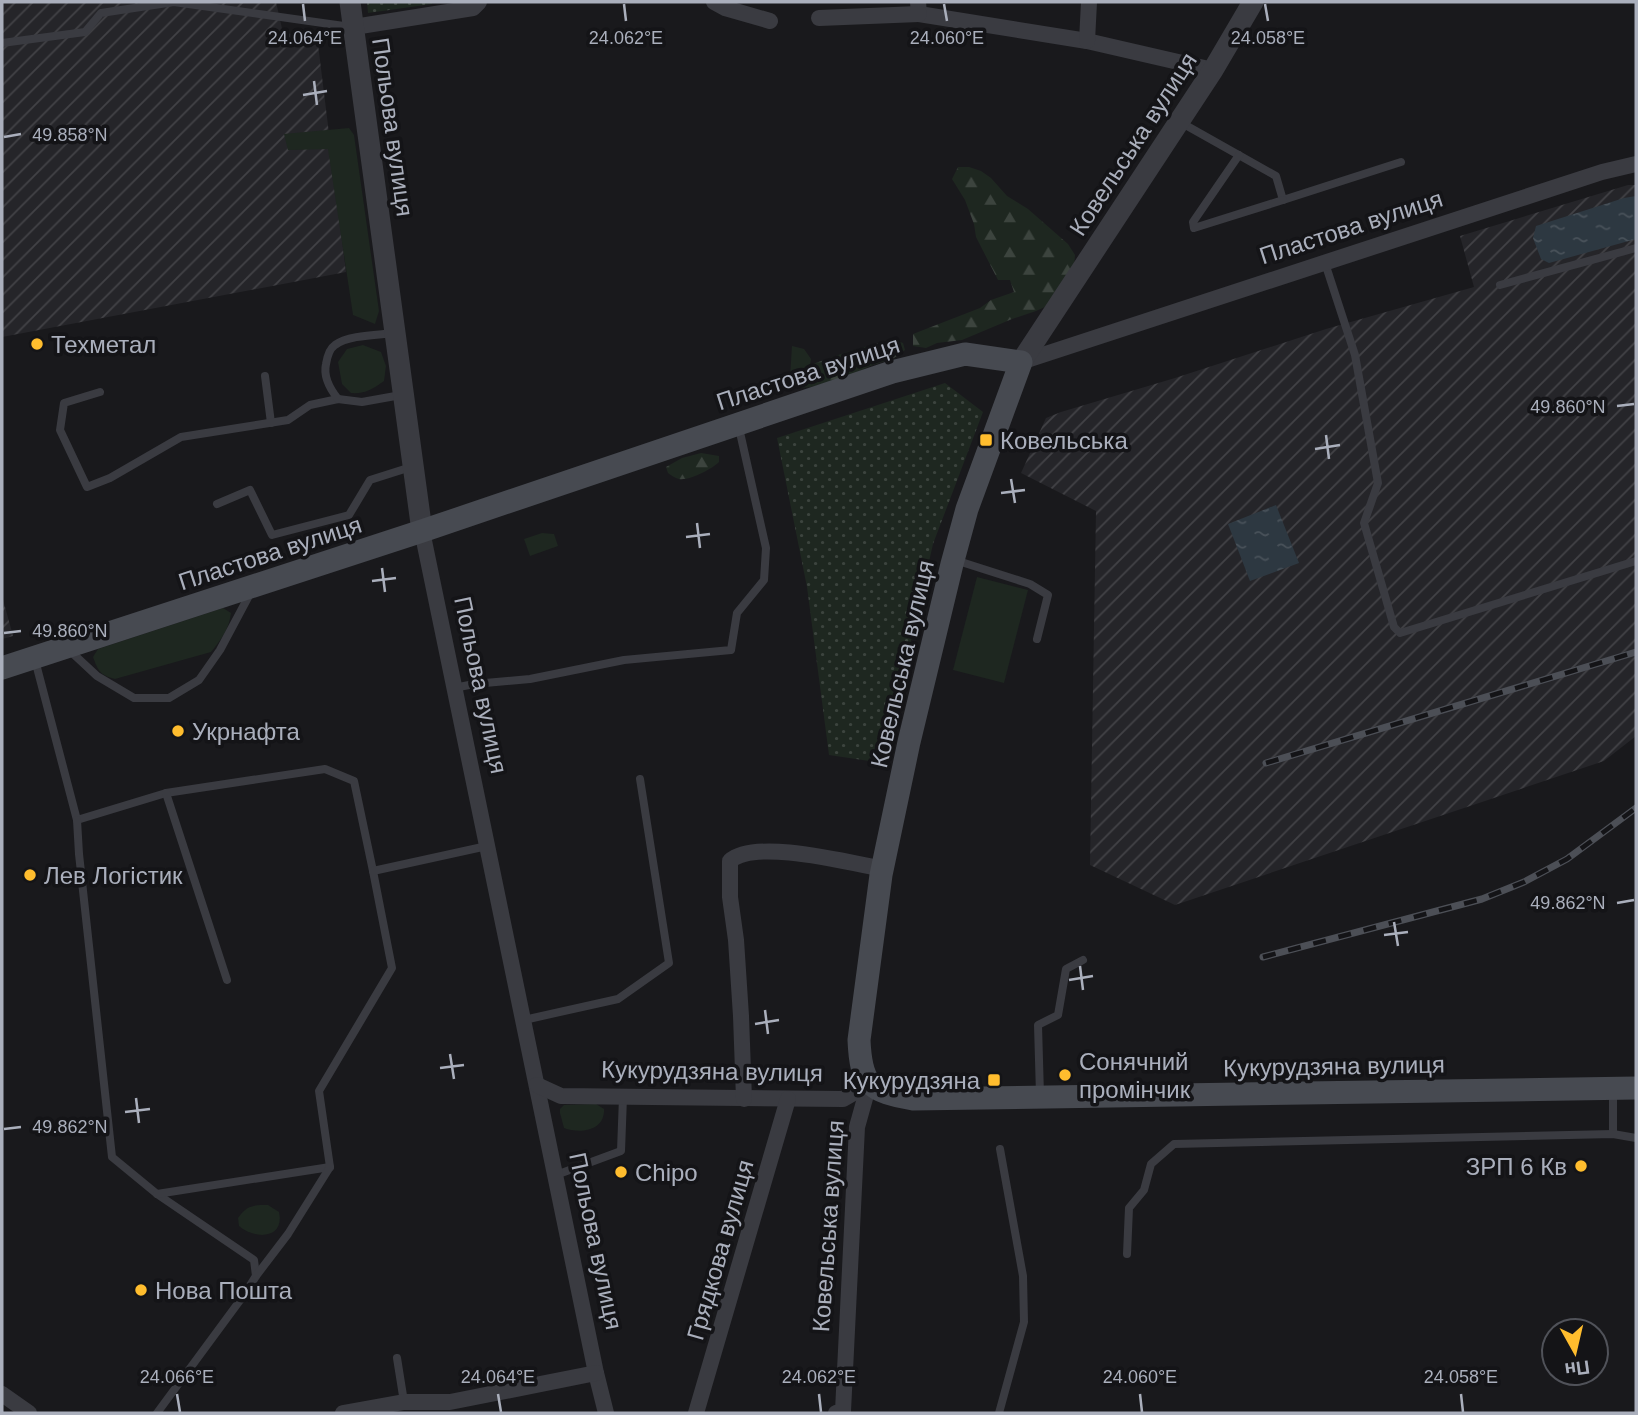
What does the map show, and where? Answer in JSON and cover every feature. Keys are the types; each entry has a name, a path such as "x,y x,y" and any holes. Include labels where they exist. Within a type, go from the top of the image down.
{"main road":[{"name":"Пластова вулиця","path":"2,668 422,531 892,372 965,354 1021,362"},
{"name":"Ковельська вулиця","path":"869,1084 860,1061 859,1040 883,869 909,742 967,509 1021,362"},
{"name":"Кукурудзяна вулиця","path":"869,1084 887,1094 913,1099 1636,1088"}],"street":[{"name":"Польова вулиця","path":"351,2 422,531 606,1413"},
{"path":"354,27 473,8 479,2"},
{"path":"714,2 725,8 771,21"},
{"path":"1087,41 1089,2"},
{"name":"Ковельська вулиця","path":"1021,362 1213,70 1253,2"},
{"path":"819,18 918,8 1087,41 1213,70"},
{"name":"Пластова вулиця","path":"1021,362 1602,172 1636,164"},
{"path":"744,1099 736,940 730,897 730,861 745,853 789,852 883,869"},
{"name":"Ковельська вулиця","path":"844,1413 857,1127 869,1084"},
{"name":"Кукурудзяна вулиця","path":"537,1085 561,1096 843,1099 869,1084"},
{"name":"Грядкова вулиця","path":"696,1413 788,1099"},
{"path":"343,1413 404,1402 450,1402 596,1373"},
{"path":"2,1394 29,1413"}],"lane":[{"path":"2,43 85,32 101,12 174,2 210,4 354,27"},
{"path":"1179,122 1276,176 1283,200"},
{"path":"1239,155 1193,222 1194,228 1401,162"},
{"path":"1500,285 1636,248"},
{"path":"1325,262 1357,368 1378,483 1364,523 1394,627 1401,633 1636,561"},
{"path":"338,399 330,389 325,370 327,355 334,345 352,338 394,333"},
{"path":"265,376 271,423"},
{"path":"100,392 64,403 60,430 87,487 110,478 181,437 288,420 310,405 338,399 362,402 402,395"},
{"path":"454,688 530,679 624,660 731,650 737,613 764,580 766,548 737,423"},
{"path":"217,504 250,490 272,535 349,515 370,480 412,467"},
{"path":"953,559 1030,584 1048,595 1037,639"},
{"path":"66,647 97,676 134,698 169,698 199,680 220,650 254,586"},
{"path":"34,657 77,820 112,1157 157,1194 254,1261 256,1276"},
{"path":"77,820 166,793 326,769 354,781 392,968 319,1091 330,1167 288,1234 157,1413"},
{"path":"524,1020 618,999 669,963 640,779"},
{"path":"166,793 227,981"},
{"path":"373,871 487,846"},
{"path":"1040,1097 1038,1025 1058,1014 1066,969 1083,960"},
{"path":"1613,1089 1613,1134"},
{"path":"555,1175 621,1151 623,1097"},
{"path":"1127,1254 1129,1208 1144,1190 1151,1164 1174,1144 1613,1134 1636,1138"},
{"path":"999,1413 1024,1322 1023,1276 1000,1149"},
{"path":"157,1194 330,1167"},
{"path":"397,1358 404,1402"}],"shaded area":[{"path":"2,2 276,2 283,33 317,36 346,272 2,337"},
{"path":"1628,185 1636,185 1636,736 1604,761 1175,905 1090,865 1096,511 1021,473 1046,418 1326,329 1474,287 1460,236"},
{"path":"2,596 13,636 2,639"}],"green space":[{"path":"367,2 432,2 432,4 368,13"},
{"path":"349,128 354,135 379,311 375,324 353,315 328,149 288,150 284,134"},
{"path":"958,167 981,171 1007,196 1028,209 1068,244 1075,255 1074,267 1047,306 962,340 937,343 926,348 913,346 913,334 1014,292 1010,280 998,280 976,237 965,200 952,179"},
{"path":"892,339 903,343 905,350 894,358 847,377 798,388 790,379 792,346 804,349 811,359 810,365"},
{"path":"363,345 381,352 386,366 384,381 361,393 351,393 342,384 338,362 347,349"},
{"path":"945,383 983,412 933,544 883,763 829,755 807,587 777,438"},
{"path":"701,453 719,456 719,462 688,478 679,479 668,473 666,467 682,458"},
{"path":"542,533 554,534 558,546 530,556 524,539"},
{"path":"977,577 1028,590 1004,683 953,670"},
{"path":"223,608 231,613 230,619 224,634 211,652 115,679 100,672 96,666 93,657 98,649"},
{"path":"596,1104 604,1109 596,1126 577,1131 564,1128 560,1109 564,1105"},
{"path":"268,1205 279,1212 278,1228 273,1232 253,1234 239,1226 238,1218 245,1210"}],"water":[{"path":"1636,196 1636,239 1549,263 1541,259 1533,238 1536,226"},
{"path":"1276,505 1299,563 1250,581 1228,524"}],"railway":[{"path":"1266,763 1636,652"},
{"path":"1263,957 1482,899 1524,882 1567,859 1636,808"}],"place":[{"name":"Техметал","path":"37,344"},
{"name":"Ковельська","path":"986,440"},
{"name":"Укрнафта","path":"178,731"},
{"name":"Лев Логістик","path":"30,875"},
{"name":"Сонячний промінчик","path":"1065,1075"},
{"name":"Кукурудзяна","path":"994,1080"},
{"name":"ЗРП 6 Кв","path":"1581,1166"},
{"name":"Chipo","path":"621,1172"},
{"name":"Нова Пошта","path":"141,1290"}]}
